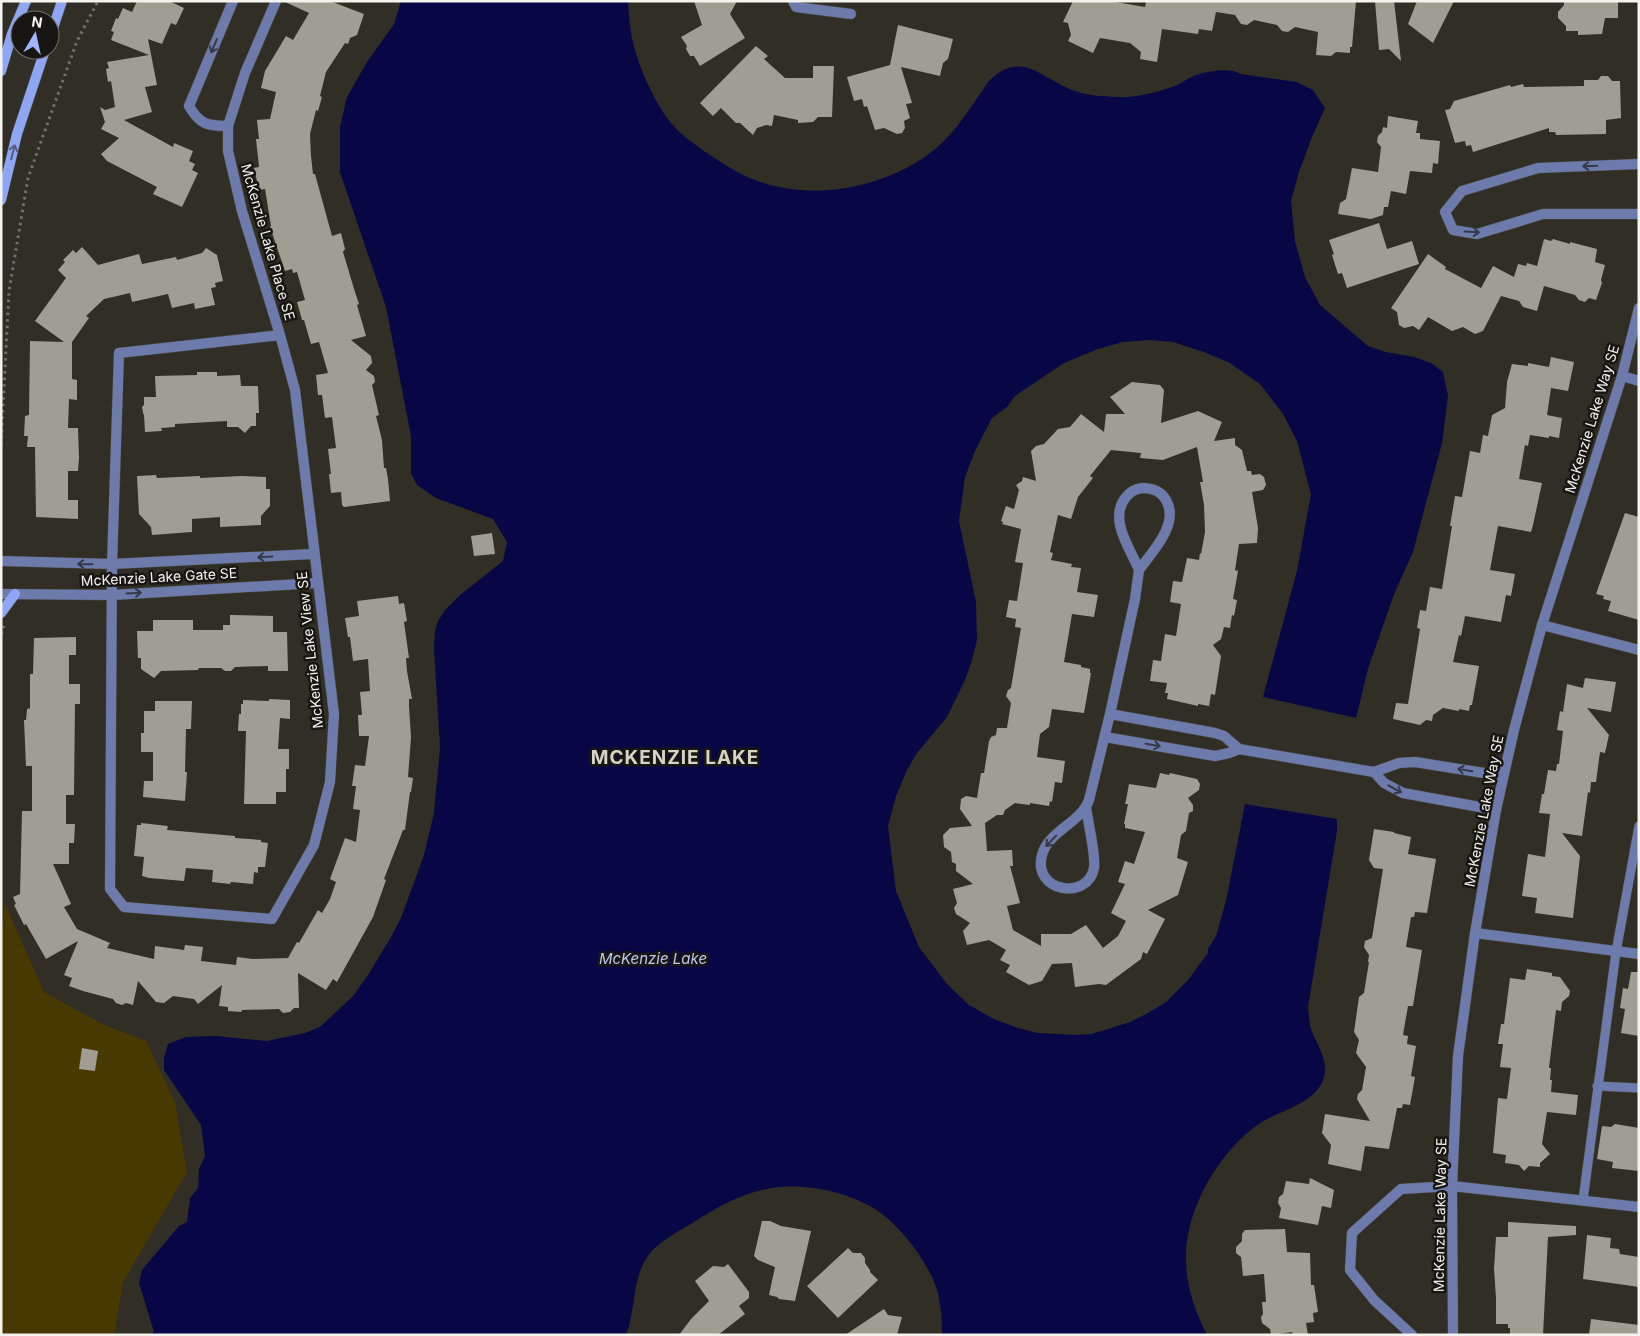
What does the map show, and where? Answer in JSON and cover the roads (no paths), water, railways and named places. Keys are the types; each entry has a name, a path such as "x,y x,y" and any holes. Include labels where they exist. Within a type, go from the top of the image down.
{"main road":[{"path":"1,71 12,34 26,1"},
{"path":"1,200 17,134 43,60"},
{"path":"1,613 16,594"}],"street":[{"path":"228,126 209,126 195,117 189,106 233,1"},
{"name":"McKenzie Lake Place SE","path":"276,1 244,73 228,126 228,151 242,211 280,334"},
{"path":"793,1 796,7 851,14"},
{"path":"1639,164 1538,168 1462,191 1445,212 1453,230 1477,234 1543,214 1639,214"},
{"name":"McKenzie Lake Way SE","path":"1453,1335 1452,1186 1458,1056 1475,933 1496,810 1542,625 1622,376 1639,308"},
{"name":"McKenzie Lake View SE","path":"280,334 295,390 334,714 330,782 314,845 272,919 124,907 110,890 112,564 119,352 280,334"},
{"path":"1622,376 1639,381"},
{"path":"1086,807 1054,838 1043,852 1042,871 1047,880 1056,886 1068,889 1078,887 1086,882 1094,869 1094,856 1086,807 1105,737 1135,599 1138,570 1120,527 1118,514 1122,502 1129,494 1136,489 1148,488 1160,493 1164,497 1169,507 1170,515 1164,535 1138,570"},
{"name":"McKenzie Lake Gate SE","path":"1,562 112,564 314,554"},
{"name":"McKenzie Lake Gate SE","path":"1,594 112,595 317,583"},
{"path":"1542,625 1639,650"},
{"path":"1110,714 1215,733 1228,739 1239,749"},
{"path":"1105,737 1215,756 1239,749 1374,772 1399,763 1415,762 1503,776"},
{"path":"1374,772 1389,786 1403,793 1496,810"},
{"path":"1475,933 1639,954"},
{"path":"1412,1335 1374,1300 1350,1270 1352,1233 1401,1189 1452,1186 1639,1207"}],"lane":[{"path":"1583,1200 1616,952 1639,826"},
{"path":"1597,1086 1639,1088"}],"water":[{"name":"McKenzie Lake","path":"401,1 628,1 633,43 640,65 655,99 671,123 693,143 734,170 764,183 786,188 831,190 854,187 897,173 917,162 940,145 966,115 989,81 1001,71 1012,67 1034,70 1078,92 1116,97 1130,97 1151,93 1175,86 1193,76 1212,71 1231,71 1297,82 1313,90 1325,108 1299,172 1291,201 1295,241 1305,277 1320,305 1368,346 1386,352 1414,357 1431,363 1443,372 1448,396 1442,443 1413,552 1395,592 1368,669 1356,718 1263,697 1297,571 1311,494 1297,441 1283,414 1260,384 1228,362 1173,342 1149,340 1123,342 1098,349 1064,363 1015,396 1007,407 992,418 975,451 965,477 959,521 976,602 977,640 965,680 947,717 917,753 907,770 896,796 888,826 896,891 919,947 947,984 969,1005 994,1019 1038,1033 1076,1035 1092,1034 1130,1022 1166,1002 1188,980 1208,953 1208,949 1216,936 1226,901 1245,804 1337,819 1337,831 1308,1007 1311,1029 1325,1064 1324,1079 1315,1093 1308,1099 1264,1121 1242,1138 1217,1167 1206,1185 1191,1221 1187,1240 1186,1269 1192,1298 1207,1335 942,1335 940,1304 934,1282 913,1246 895,1225 863,1202 835,1192 790,1186 762,1190 735,1199 677,1232 655,1248 640,1271 626,1335 150,1335 154,1332 139,1283 142,1270 179,1226 187,1222 190,1198 198,1188 199,1169 205,1156 201,1125 164,1070 164,1058 168,1044 186,1037 216,1036 267,1041 305,1033 320,1027 353,996 368,975 401,918 424,855 434,813 440,747 434,648 435,631 438,621 445,610 460,595 503,561 507,542 493,519 436,498 417,485 411,473 411,436 386,307 340,172 340,127 347,97 367,62 394,24"}],"district":[{"name":"MCKENZIE LAKE","path":"675,757"}]}
